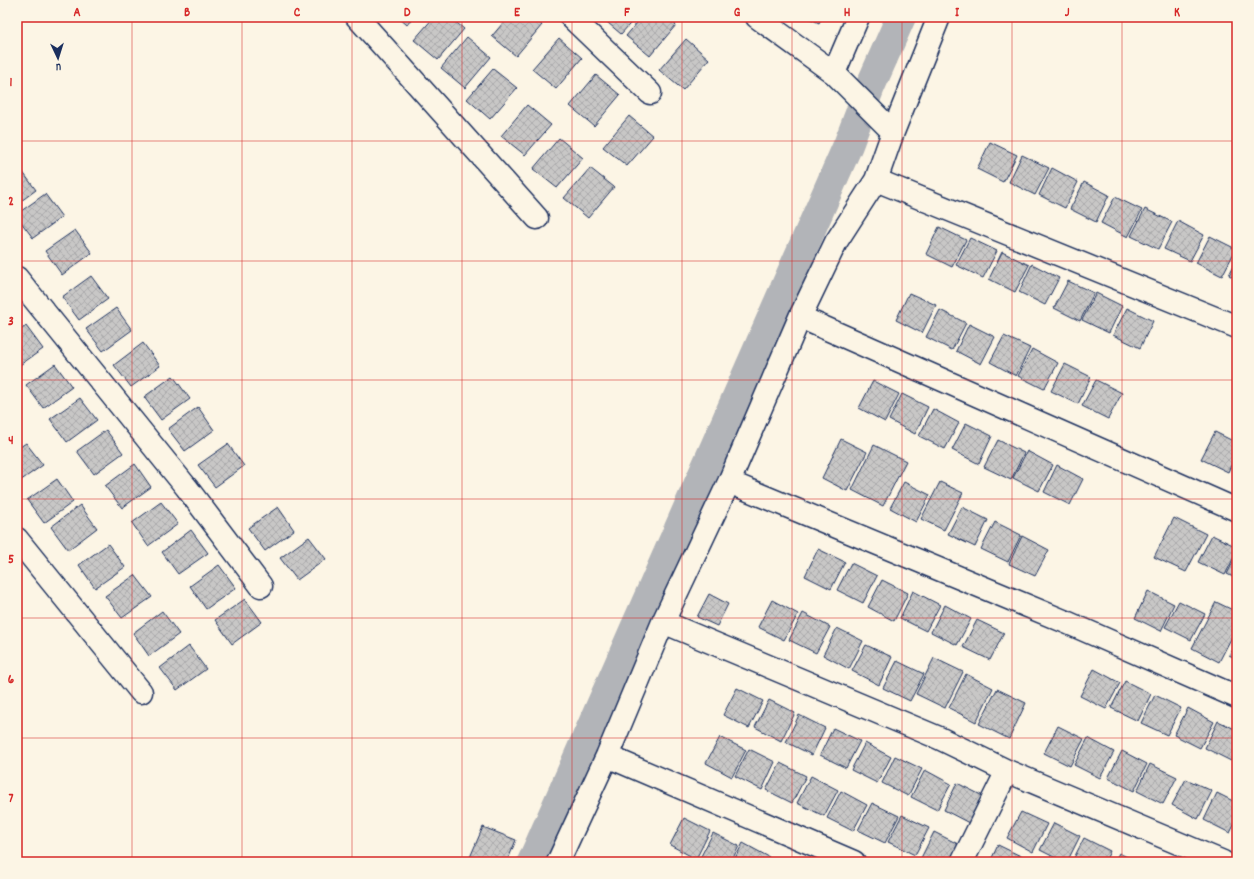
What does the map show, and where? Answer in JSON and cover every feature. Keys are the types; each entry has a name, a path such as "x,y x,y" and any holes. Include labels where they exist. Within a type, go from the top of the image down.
{"street":[{"path":"357,17 537,218"},
{"path":"571,17 650,93"},
{"path":"758,17 834,73 893,132"},
{"path":"834,73 858,17"},
{"path":"558,862 607,756 663,622 729,482 800,317 836,242 876,180 893,132 940,17"},
{"path":"876,180 1237,327"},
{"path":"17,278 187,488 260,586"},
{"path":"800,317 1237,510"},
{"path":"729,482 1066,622 1237,697"},
{"path":"17,539 141,692"},
{"path":"663,622 939,738 1008,771 1223,862"},
{"path":"607,756 854,862"},
{"path":"962,862 1008,771"}],"building":[{"path":"398,17 413,17 407,25"},
{"path":"434,17 450,17 464,29 438,60 414,40"},
{"path":"508,17 533,17 542,25 516,56 492,36"},
{"path":"601,17 636,17 621,34"},
{"path":"642,17 666,17 676,25 650,56 626,36"},
{"path":"807,17 822,17 819,23"},
{"path":"467,37 491,57 465,88 441,68"},
{"path":"559,38 582,58 556,89 532,69"},
{"path":"686,39 709,59 683,90 659,70"},
{"path":"493,69 517,88 490,119 467,99"},
{"path":"596,75 620,95 594,126 570,106"},
{"path":"527,105 551,125 525,155 501,136"},
{"path":"629,116 653,136 627,166 603,147"},
{"path":"559,138 583,158 557,188 533,169"},
{"path":"990,142 1017,155 1003,182 977,169"},
{"path":"1022,155 1049,168 1035,195 1009,182"},
{"path":"19,167 36,190 17,204 17,168"},
{"path":"590,168 614,187 588,218 564,198"},
{"path":"1052,168 1078,182 1065,208 1039,195"},
{"path":"1084,182 1109,195 1096,222 1070,209"},
{"path":"45,194 62,217 33,238 17,217 17,214"},
{"path":"1115,197 1142,210 1128,237 1101,223"},
{"path":"1145,209 1172,222 1158,249 1131,236"},
{"path":"1178,221 1204,235 1190,261 1164,249"},
{"path":"939,227 966,240 952,267 926,254"},
{"path":"75,230 92,253 62,275 45,251"},
{"path":"1210,236 1236,249 1222,276 1196,263"},
{"path":"970,238 997,251 983,278 956,265"},
{"path":"1002,252 1029,265 1015,292 989,279"},
{"path":"1237,259 1237,280 1229,275"},
{"path":"1032,264 1059,278 1045,305 1019,292"},
{"path":"91,276 108,299 79,320 62,297"},
{"path":"1068,281 1094,293 1080,321 1054,308"},
{"path":"909,293 936,305 922,333 896,320"},
{"path":"1096,293 1122,306 1109,333 1082,320"},
{"path":"116,308 132,330 103,351 86,329"},
{"path":"1127,308 1153,321 1140,348 1113,335"},
{"path":"940,310 966,323 952,350 926,337"},
{"path":"969,324 995,337 981,364 956,351"},
{"path":"26,326 43,349 17,367 17,332"},
{"path":"1004,336 1030,348 1016,376 990,362"},
{"path":"143,343 160,366 131,387 114,365"},
{"path":"1032,349 1058,363 1044,389 1018,376"},
{"path":"55,364 72,387 43,408 26,385"},
{"path":"1065,364 1091,377 1078,404 1051,391"},
{"path":"173,376 190,399 161,420 144,397"},
{"path":"1096,380 1122,393 1108,419 1082,406"},
{"path":"873,381 899,394 885,422 859,408"},
{"path":"902,394 928,407 915,434 889,420"},
{"path":"80,398 97,420 67,442 50,419"},
{"path":"198,407 214,430 185,451 168,429"},
{"path":"933,409 959,423 945,449 919,436"},
{"path":"966,423 992,436 979,464 952,450"},
{"path":"106,430 123,453 94,474 77,451"},
{"path":"1215,432 1237,443 1237,453 1228,472 1201,459"},
{"path":"841,439 867,452 847,491 822,478"},
{"path":"998,440 1024,453 1011,480 984,467"},
{"path":"26,443 43,465 17,483 17,449"},
{"path":"228,444 244,466 215,487 198,465"},
{"path":"874,445 906,461 883,506 852,490"},
{"path":"1027,451 1053,465 1039,491 1013,478"},
{"path":"135,464 151,487 122,508 105,486"},
{"path":"1057,465 1083,479 1070,505 1044,492"},
{"path":"57,479 73,502 44,523 27,500"},
{"path":"904,482 930,495 916,522 890,508"},
{"path":"940,482 963,493 944,530 921,519"},
{"path":"161,502 178,524 148,546 132,523"},
{"path":"80,505 97,528 68,550 51,527"},
{"path":"278,507 294,530 265,551 248,528"},
{"path":"962,507 988,520 975,547 948,534"},
{"path":"1174,518 1206,534 1186,572 1154,557"},
{"path":"995,522 1021,535 1008,562 981,549"},
{"path":"191,530 208,553 178,574 162,552"},
{"path":"1212,535 1237,547 1237,551 1225,575 1198,562"},
{"path":"1022,536 1049,550 1035,576 1009,564"},
{"path":"309,537 326,559 297,580 280,558"},
{"path":"108,544 125,567 95,588 79,565"},
{"path":"818,549 845,562 831,589 805,576"},
{"path":"1237,554 1237,579 1227,574"},
{"path":"851,563 877,576 863,603 837,590"},
{"path":"219,565 236,588 206,609 190,586"},
{"path":"135,575 152,597 122,618 105,596"},
{"path":"882,580 908,593 894,621 868,607"},
{"path":"913,591 940,605 926,631 900,618"},
{"path":"1148,591 1174,604 1161,631 1135,618"},
{"path":"709,594 728,604 717,626 697,617"},
{"path":"245,599 262,622 232,644 215,620"},
{"path":"772,600 798,614 784,640 758,627"},
{"path":"1179,601 1205,614 1191,640 1165,627"},
{"path":"1216,602 1237,612 1237,627 1219,662 1192,648"},
{"path":"945,605 971,619 957,645 931,632"},
{"path":"162,611 179,634 149,656 133,633"},
{"path":"803,613 830,627 816,653 789,640"},
{"path":"977,620 1004,633 990,660 963,647"},
{"path":"837,628 863,641 849,669 823,655"},
{"path":"1237,639 1237,659 1229,655"},
{"path":"866,645 892,657 879,685 852,671"},
{"path":"189,646 206,669 177,690 160,668"},
{"path":"934,658 963,672 945,708 916,694"},
{"path":"897,661 924,674 910,701 883,688"},
{"path":"1094,669 1120,683 1106,709 1080,696"},
{"path":"966,674 993,688 976,722 949,708"},
{"path":"1125,681 1151,694 1138,721 1111,708"},
{"path":"737,688 763,701 749,728 723,715"},
{"path":"997,689 1026,703 1009,739 979,724"},
{"path":"1155,695 1181,708 1167,735 1141,723"},
{"path":"769,700 795,713 781,741 755,727"},
{"path":"1188,708 1214,722 1200,748 1174,735"},
{"path":"799,715 825,728 812,755 786,742"},
{"path":"1218,721 1237,730 1237,748 1231,761 1205,748"},
{"path":"1058,726 1084,739 1070,766 1044,753"},
{"path":"833,728 860,741 846,768 820,755"},
{"path":"720,737 746,750 732,777 706,763"},
{"path":"1088,738 1114,752 1100,778 1074,765"},
{"path":"865,743 891,757 877,783 851,770"},
{"path":"749,749 775,762 762,790 735,776"},
{"path":"1122,751 1147,764 1134,791 1108,778"},
{"path":"895,756 922,769 908,796 882,783"},
{"path":"780,763 806,776 792,803 766,790"},
{"path":"1150,764 1177,777 1163,804 1137,791"},
{"path":"925,770 951,784 937,810 911,797"},
{"path":"811,776 838,790 824,816 797,803"},
{"path":"1186,779 1212,791 1198,819 1172,805"},
{"path":"957,783 983,796 969,823 944,810"},
{"path":"841,791 867,805 853,831 827,818"},
{"path":"1217,793 1237,803 1237,819 1230,833 1204,820"},
{"path":"872,803 899,816 885,843 858,830"},
{"path":"1021,812 1047,824 1033,852 1007,838"},
{"path":"902,815 929,828 915,855 888,842"},
{"path":"684,818 710,831 696,859 670,845"},
{"path":"1054,823 1080,836 1067,862 1064,862 1040,850"},
{"path":"483,827 516,840 507,862 468,862"},
{"path":"934,832 960,845 951,862 925,862 920,860"},
{"path":"713,833 739,846 731,862 704,862 699,860"},
{"path":"1084,838 1110,851 1105,862 1072,862"},
{"path":"743,843 769,857 766,862 733,862"},
{"path":"998,845 1033,862 990,862"},
{"path":"1119,853 1137,862 1114,862"}],"waterway":[{"path":"532,862 848,145 870,87 901,17"}]}
